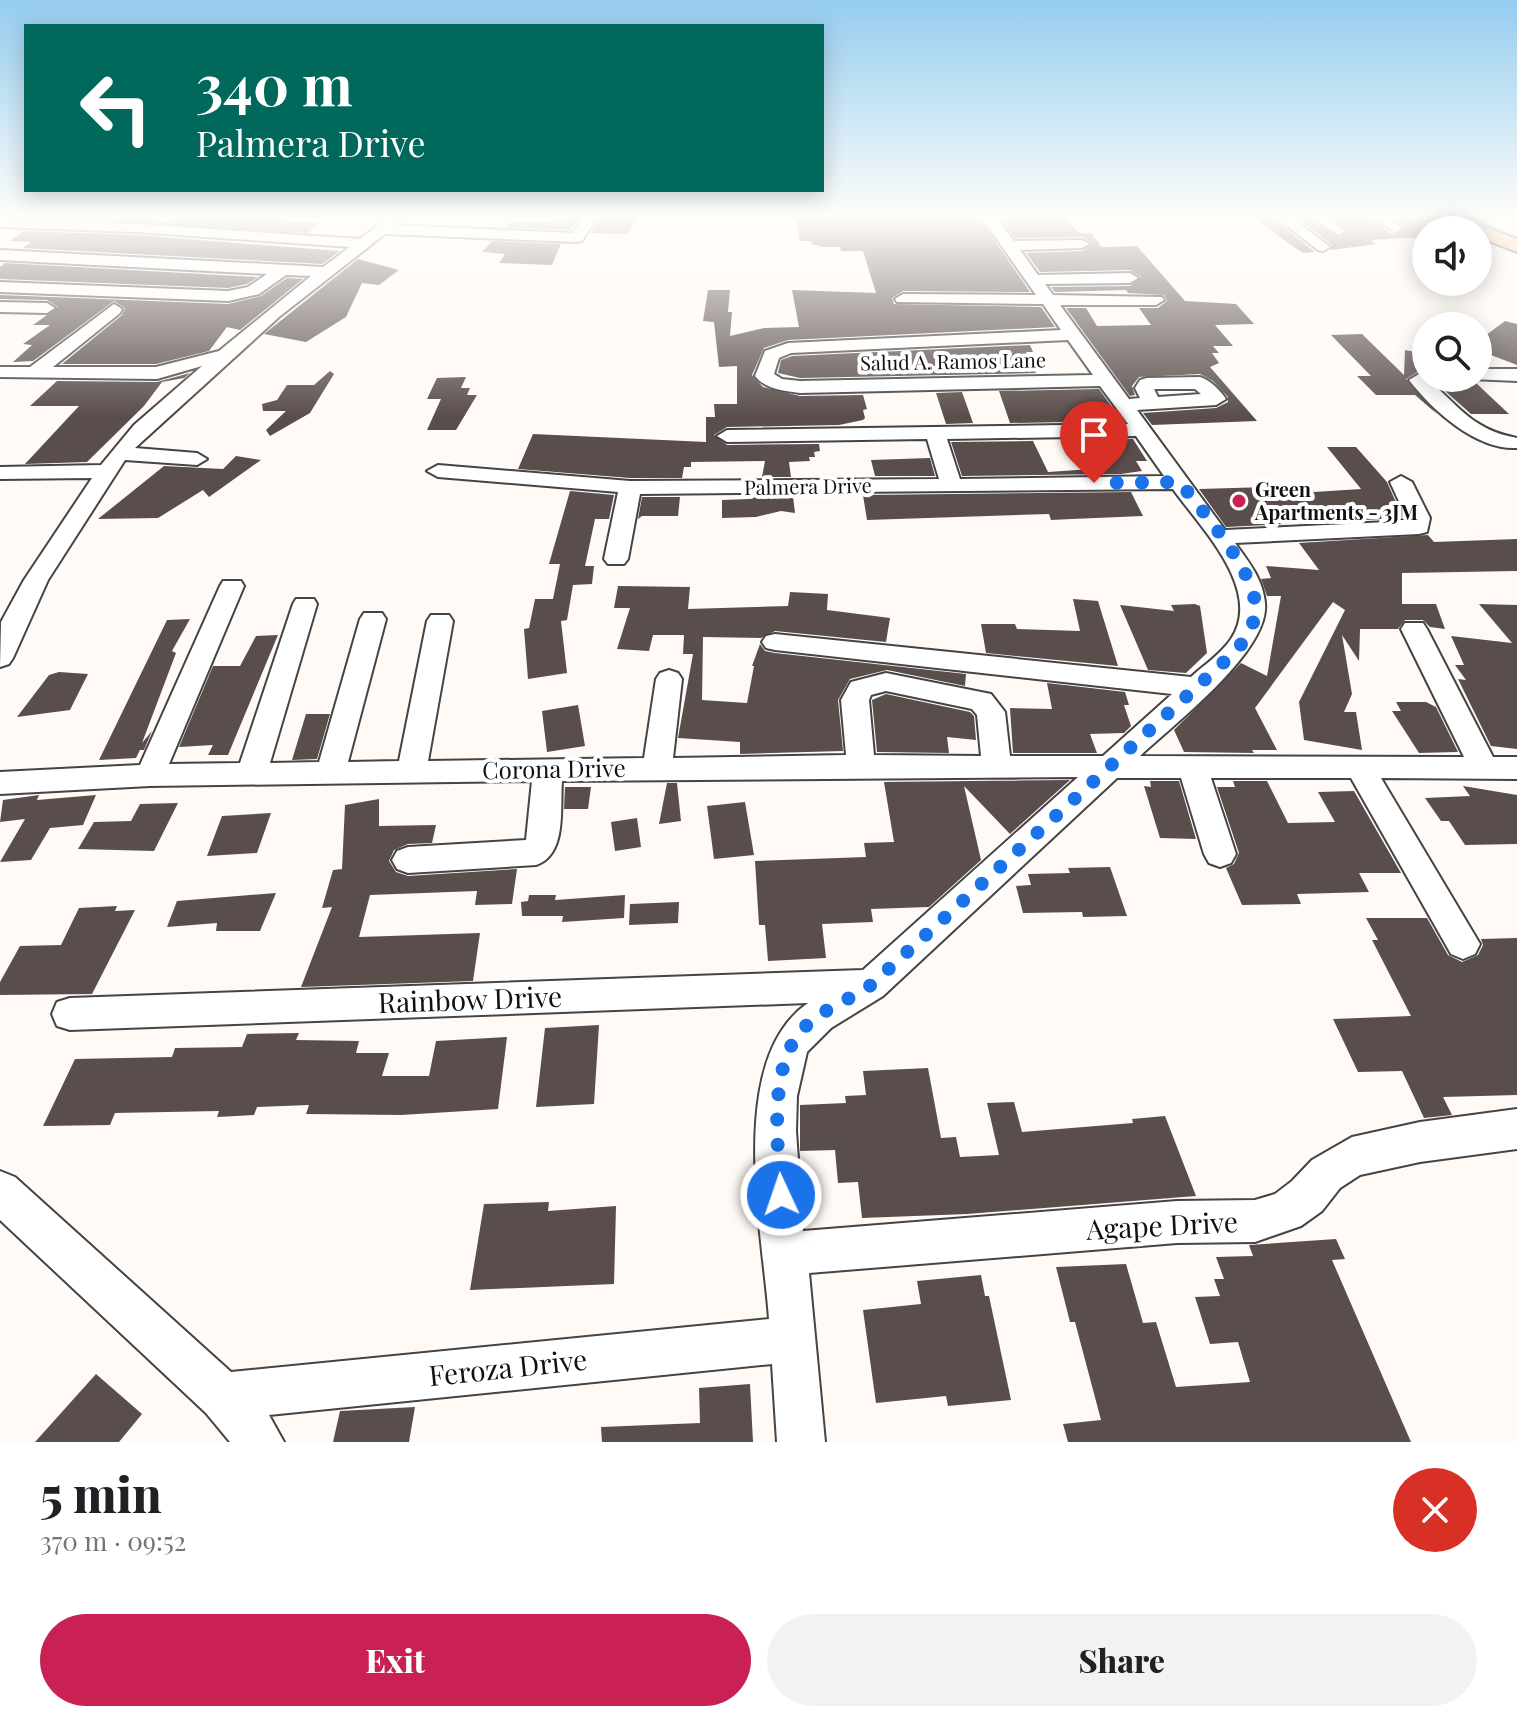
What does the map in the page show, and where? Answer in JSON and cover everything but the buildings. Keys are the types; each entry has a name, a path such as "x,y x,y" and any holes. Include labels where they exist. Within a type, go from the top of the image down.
{"street":[{"path":"0,287 228,296 253,291 265,282"},
{"path":"0,658 36,580 119,453 141,429 311,282"},
{"path":"801,1442 783,1254 778,1118 780,1077 785,1057 804,1027 871,985 1235,652 1247,638 1255,614 1250,584 1180,482 1140,413 1106,380 1035,282"},
{"path":"903,299 1040,290 1098,282"},
{"path":"1040,290 1156,300"},
{"path":"0,307 273,313"},
{"path":"35,372 114,309"},
{"name":"Salud A. Ramos Lane","path":"1072,335 779,350 768,359 764,369 765,379 800,387 1106,380"},
{"path":"0,372 157,373 227,353"},
{"path":"1492,375 1517,375"},
{"path":"1431,392 1476,433 1491,440 1514,443"},
{"path":"727,436 935,434 1140,413"},
{"path":"935,434 952,486"},
{"path":"119,453 197,459"},
{"path":"0,473 106,471"},
{"name":"Palmera Drive","path":"438,471 630,487 1180,482"},
{"path":"1220,537 1419,527 1419,518 1401,482"},
{"path":"616,559 630,487"},
{"path":"150,775 232,586"},
{"path":"251,775 305,604"},
{"path":"330,774 373,619"},
{"path":"412,771 440,621"},
{"path":"1414,629 1484,767"},
{"path":"775,642 1197,687"},
{"path":"657,769 669,679"},
{"path":"861,766 855,700 861,689 886,682 981,701 991,712 996,766"},
{"name":"Corona Drive","path":"0,783 150,775 861,766 1517,768"},
{"path":"1192,766 1220,854"},
{"path":"1359,766 1463,944"},
{"path":"408,860 536,852 541,846 548,770"},
{"name":"Rainbow Drive","path":"70,1014 871,985"},
{"name":"Agape Drive","path":"783,1254 1177,1222 1255,1221 1286,1211 1307,1196 1326,1174 1352,1157 1420,1142 1517,1129"},
{"path":"0,1192 223,1396 260,1442"},
{"name":"Feroza Drive","path":"223,1396 793,1339"}],"place":[{"name":"Green Apartments - 3JM","path":"1239,501"}],"route":[{"path":"781,1195 780,1077 785,1057 804,1027 871,985 1247,638 1255,614 1255,599 1250,584 1180,482 1094,483"}]}
